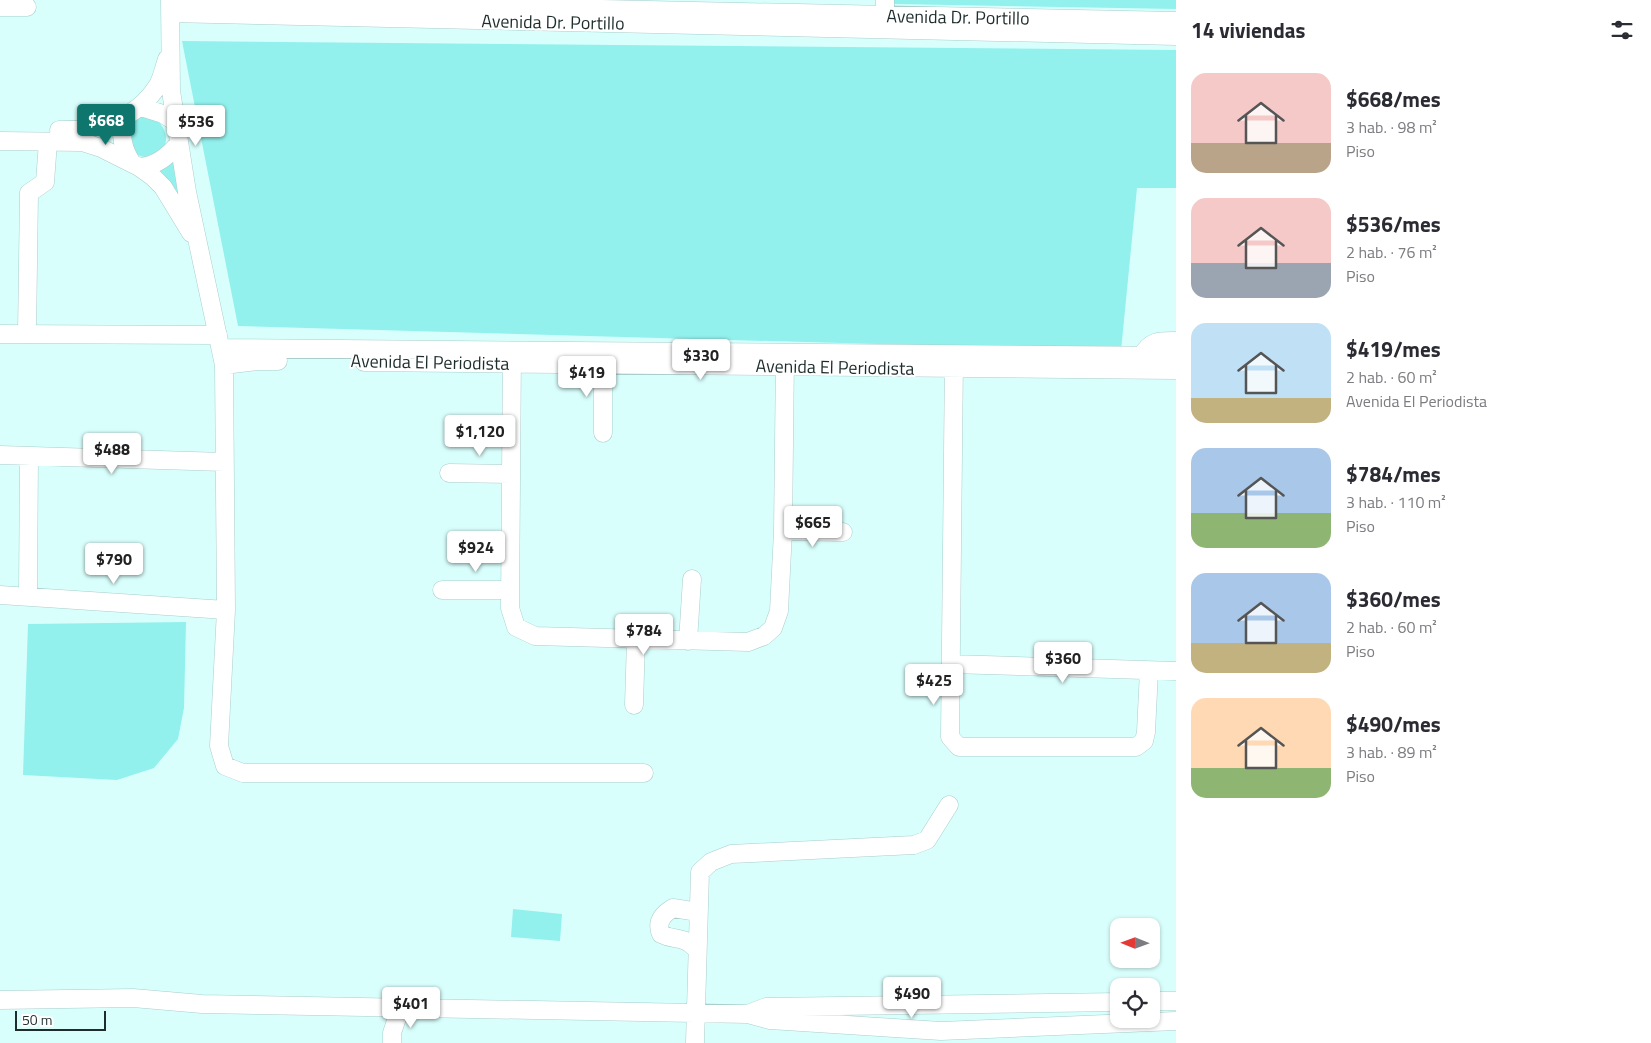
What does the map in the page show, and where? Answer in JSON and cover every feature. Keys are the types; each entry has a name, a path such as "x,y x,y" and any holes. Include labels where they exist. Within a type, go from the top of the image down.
{"street":[{"name":"Avenida Dr. Portillo","path":"170,4 1176,21"},
{"path":"170,4 171,91 198,247 221,349 226,610 219,746 225,766 242,773 644,773"},
{"name":"Avenida Dr. Portillo","path":"476,9 697,6 768,13"},
{"path":"0,7 27,7"},
{"name":"Avenida Dr. Portillo","path":"885,15 1176,36"},
{"path":"0,129 83,130 122,118 141,107 158,84 171,50"},
{"path":"141,107 163,114 176,122"},
{"path":"122,118 120,136 124,150 135,165"},
{"path":"0,141 82,142 102,148 135,165 163,187 198,247"},
{"path":"27,334 29,194 45,182 48,142"},
{"path":"135,165 151,166 168,156 179,143"},
{"name":"Avenida El Periodista","path":"0,334 27,334 221,349 257,360 512,357 603,364 785,360 954,361 1176,370"},
{"path":"1142,356 1146,347 1158,341 1176,341"},
{"path":"1149,670 1146,732 1144,741 1136,747 959,747 950,737 954,361 1176,356"},
{"path":"512,357 785,360 783,531 779,611 773,628 764,636 748,642 535,636 516,627 510,608 512,357"},
{"path":"603,364 603,433"},
{"path":"0,455 224,462"},
{"path":"28,595 29,456"},
{"path":"449,474 511,474"},
{"path":"783,531 844,532"},
{"path":"688,641 692,579"},
{"path":"442,590 510,590"},
{"path":"0,595 28,595 226,610"},
{"path":"634,706 636,639"},
{"path":"951,664 1176,671"},
{"path":"695,1043 700,872 711,862 731,854 914,845 927,840 949,805"},
{"path":"697,950 687,940 667,937 661,934 659,929 664,913 673,908 698,912"},
{"path":"0,1000 133,998 202,1004 748,1014 770,1020 944,1030 1176,1021"},
{"path":"1160,1001 1176,1001"},
{"path":"748,1014 766,1006 1110,1002"},
{"path":"944,1030 959,1018 945,1005"},
{"path":"944,1030 931,1027 929,1019 945,1005"},
{"path":"392,1043 400,1009"}],"shaded area":[{"path":"892,0 1176,0 1176,9 892,4"},
{"path":"182,41 1176,50 1176,188 1137,188 1121,351 238,326"},
{"path":"142,115 156,118 164,130 166,140 164,148 150,156 142,156 135,153 128,144 127,126"},
{"path":"177,156 190,222 155,171"},
{"path":"186,622 184,708 178,739 154,768 117,780 23,775 28,624"},
{"path":"513,909 562,914 560,941 511,937"}]}
